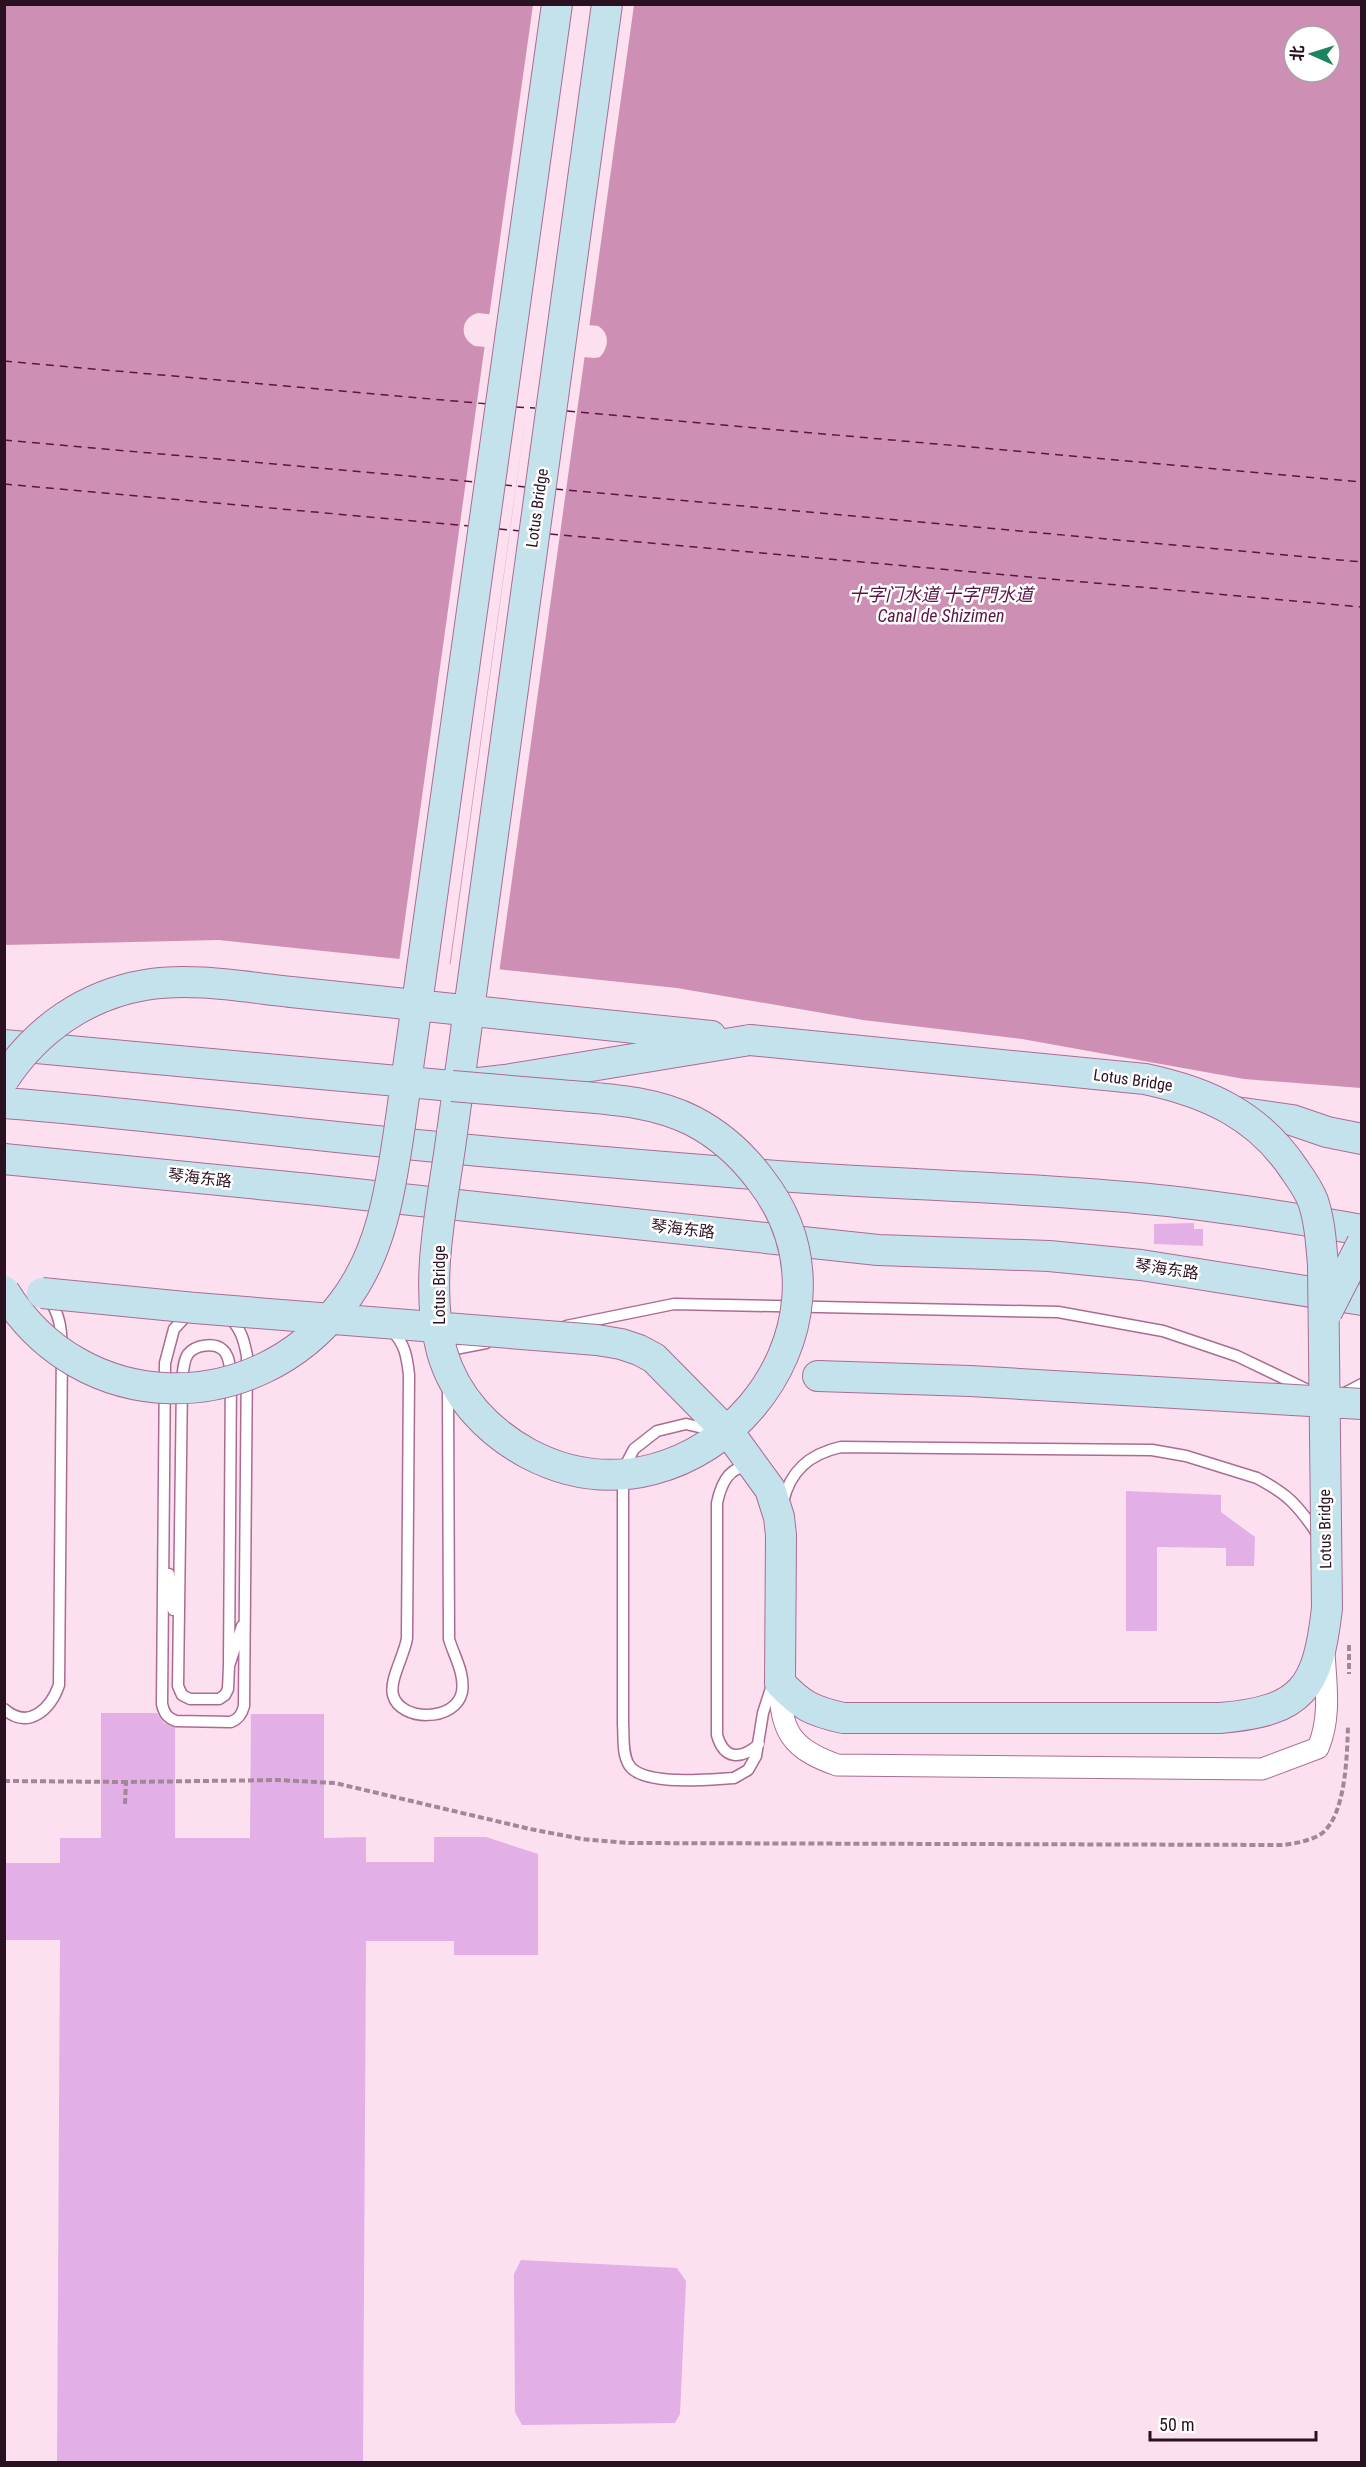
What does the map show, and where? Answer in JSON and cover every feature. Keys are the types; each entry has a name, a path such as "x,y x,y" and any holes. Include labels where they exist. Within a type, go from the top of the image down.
{"main road":[{"path":"557,4 394,1165 374,1248 361,1275 342,1304 324,1324 300,1346 268,1368 237,1381 211,1386 176,1389 147,1388 118,1382 89,1370 68,1357 37,1332 13,1305 14,1292 207,1309 380,1323 466,1340 597,1341 621,1344 639,1350 667,1370 733,1438 760,1473 775,1501 781,1535 780,1672"},
{"name":"Lotus Bridge","path":"4,1045 453,1086 464,1087 603,1098 640,1103 692,1120 717,1135 751,1167 775,1198 788,1223 797,1256 796,1304 790,1337 782,1361 769,1386 726,1433 703,1448 674,1462 642,1471 598,1474 570,1470 543,1461 498,1435 475,1413 459,1390 442,1354 436,1315 438,1241 456,1098 458,1086 465,1039 607,4"},
{"path":"491,477 541,484"},
{"name":"Lotus Bridge","path":"4,1079 26,1049 66,1014 120,992 145,985 174,983 250,988 1145,1079 1181,1087 1236,1112 1262,1130 1280,1148 1312,1199 1320,1232 1322,1254 1327,1608 1336,1644 1301,1691 1274,1710 1221,1718 843,1718 819,1713 798,1702 780,1672"},
{"name":"Lotus Bridge","path":"453,1086 524,1077 750,1040"},
{"path":"4,1103 74,1108 321,1136 629,1164 826,1180 1075,1193 1159,1200 1287,1216 1362,1230"},
{"path":"1236,1112 1292,1120 1327,1132 1362,1139"},
{"name":"琴海东路","path":"4,1159 320,1190 878,1250 1049,1256 1130,1264 1362,1300"},
{"path":"1323,1320 1362,1243"},
{"path":"818,1376 970,1381 1362,1404"}],"street":[{"path":"780,1672 780,1707 791,1739 802,1749 837,1765 1262,1769 1318,1748 1324,1734 1336,1644"}],"lane":[{"path":"4,1709 10,1714 19,1716 29,1717 38,1714 48,1707 59,1685 62,1346 57,1311 14,1292"},
{"path":"380,1323 390,1329 403,1344 409,1375 407,1638 406,1650 393,1679 393,1695 399,1705 412,1713 429,1714 450,1711 459,1701 462,1691 462,1677 449,1639 448,1376 450,1357 462,1339 674,1304 1058,1312 1163,1331 1237,1356 1318,1395 1337,1397 1362,1384"},
{"path":"207,1309 240,1329 247,1356 244,1706 237,1720 231,1722 176,1721 169,1719 164,1712 162,1704 164,1528 165,1364 174,1329 182,1317 207,1309"},
{"path":"198,1346 223,1350 228,1357 231,1372 229,1666 228,1689 219,1699 190,1699 182,1695 178,1686 182,1382 184,1363 188,1353 198,1346"},
{"path":"733,1438 703,1427 686,1424 671,1426 657,1431 634,1449 626,1466 623,1486 624,1744 626,1756 634,1771 641,1776 660,1779 734,1778 748,1770 753,1764 759,1744 768,1694 780,1672"},
{"path":"781,1535 786,1490 798,1469 811,1457 825,1450 841,1447 1152,1450 1186,1456 1257,1478 1277,1489 1298,1505 1316,1532"},
{"path":"759,1744 744,1755 734,1755 725,1751 717,1735 717,1503 724,1480 736,1469 754,1467 760,1473"},
{"path":"164,1528 179,1654"},
{"path":"229,1666 245,1617"}],"path":[{"path":"1336,1644 1349,1680"},
{"path":"4,1781 277,1780 335,1783 582,1839 654,1844 1284,1845 1304,1841 1320,1834 1331,1824 1338,1806 1346,1762 1349,1715"},
{"path":"125,1804 126,1782"}],"water":[{"name":"十字门水道 十字門水道 Canal de Shizimen","path":"4,5 1361,5 1361,1088 1244,1079 1022,1039 863,1020 677,988 219,940 5,945","holes":["478,313 598,326 605,332 607,340 603,353 600,357 594,358 475,346 464,333 465,323 472,315"]}],"pier":[{"path":"533,5 634,5 589,328 489,317"},
{"path":"485,344 585,354 499,973 450,968 528,400 449,968 399,962"}],"building":[{"path":"1194,1223 1194,1229 1203,1229 1203,1246 1154,1244 1154,1224"},
{"path":"1126,1491 1221,1495 1221,1512 1255,1537 1254,1566 1226,1566 1226,1548 1157,1547 1157,1631 1126,1631"},
{"path":"101,1713 157,1713 164,1723 175,1728 175,1838 250,1838 251,1714 324,1714 324,1838 366,1837 366,1862 434,1862 434,1837 486,1837 538,1854 538,1955 454,1955 454,1941 366,1941 363,2463 57,2463 60,1940 4,1940 4,1863 60,1863 60,1838 101,1838"},
{"path":"521,2260 677,2268 686,2281 680,2414 675,2423 522,2425 515,2412 514,2274"}],"ferry route":[{"path":"4,361 488,404"},
{"path":"516,407 535,408"},
{"path":"567,411 1362,482"},
{"path":"4,440 476,482"},
{"path":"4,484 470,526"},
{"path":"504,485 526,487"},
{"path":"555,489 1362,562"},
{"path":"499,529 521,531"},
{"path":"550,534 1362,607"}]}
